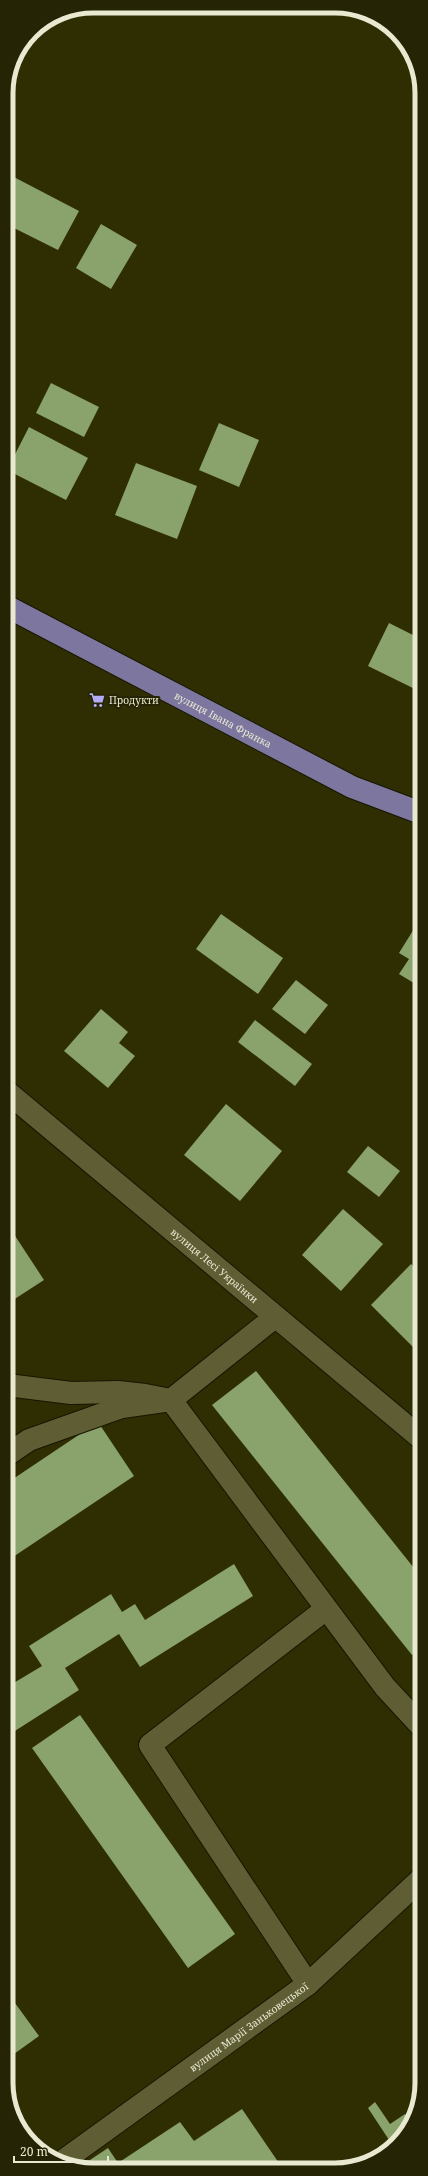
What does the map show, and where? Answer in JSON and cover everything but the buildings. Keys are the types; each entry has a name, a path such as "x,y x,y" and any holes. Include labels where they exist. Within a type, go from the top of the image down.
{"main road":[{"name":"вулиця Івана Франка","path":"13,610 352,786 415,810"}],"street":[{"name":"вулиця Лесі Українки","path":"13,1098 415,1433"},
{"path":"13,1450 29,1440 122,1407 171,1400 275,1317"},
{"path":"13,1385 72,1392 118,1392 171,1400 385,1687 415,1719"},
{"path":"308,1984 150,1745 326,1609"},
{"name":"вулиця Марії Заньковецької","path":"67,2158 308,1984 415,1885"}],"place":[{"name":"Продукти","path":"97,700"}]}
